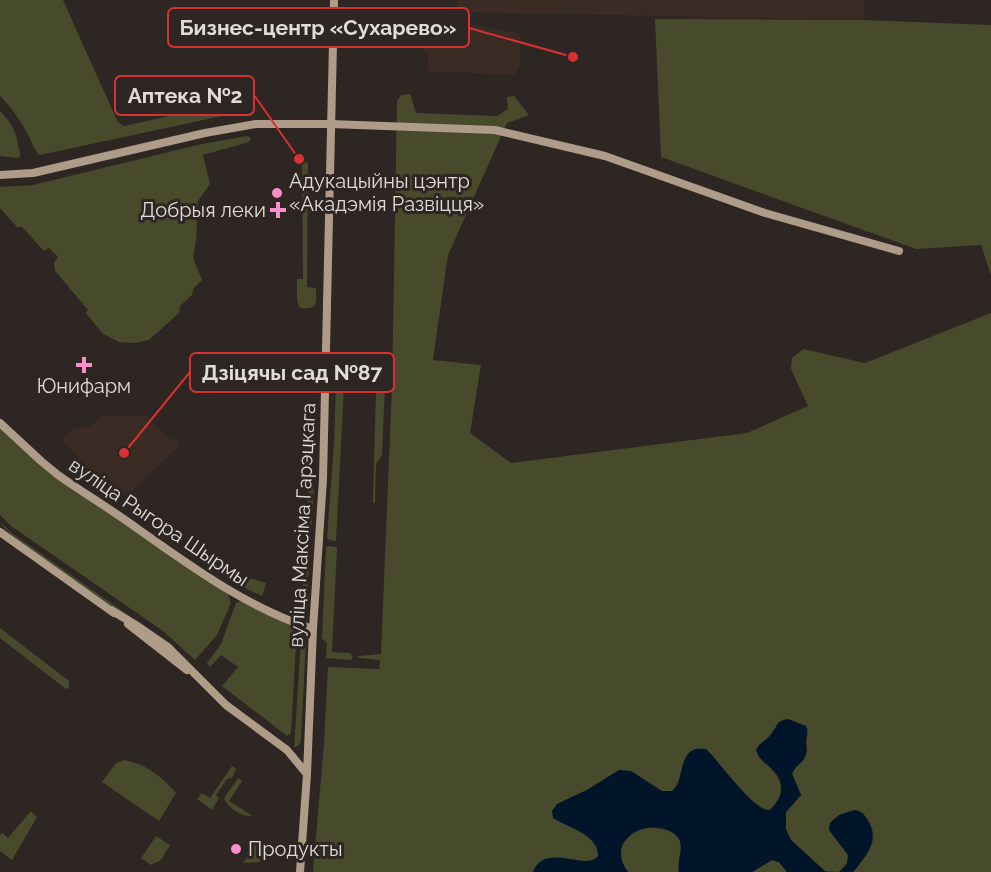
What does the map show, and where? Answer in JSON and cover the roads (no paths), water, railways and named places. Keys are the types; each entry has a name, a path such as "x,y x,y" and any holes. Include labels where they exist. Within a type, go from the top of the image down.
{"main road":[{"name":"вуліца Максіма Гарэцкага","path":"300,872 325,443 334,0"},
{"path":"0,175 33,173 205,133 256,124 330,124 495,130 605,156 765,213 899,251"},
{"name":"вуліца Рыгора Шырмы","path":"0,423 58,475 184,562 237,595 274,614 313,629"},
{"path":"0,532 168,647 231,709 287,750 307,774"},
{"path":"287,750 299,750 308,740"}],"water":[{"path":"788,719 806,726 807,750 805,757 792,774 801,795 786,812 786,829 790,839 826,872 787,872 779,862 772,860 752,872 679,872 681,847 679,839 671,831 648,828 637,831 622,847 621,858 628,872 533,872 539,863 547,859 584,861 598,856 594,842 582,832 553,818 552,811 557,804 587,790 619,770 631,771 662,791 672,791 679,780 686,757 696,749 706,749 746,795 763,808 770,810 778,800 781,784 776,773 760,758 756,750 770,736 779,722"},
{"path":"855,810 864,815 869,823 872,830 871,843 866,855 853,872 839,872 847,864 848,855 829,830 830,823 839,815"}],"place":[{"name":"Бизнес-центр «Сухарево»","path":"573,57"},
{"name":"Аптека №2","path":"299,159"},
{"name":"Адукацыйны цэнтр «Акадэмія Развіцця»","path":"277,193"},
{"name":"Добрыя леки","path":"278,210"},
{"name":"Юнифарм","path":"84,365"},
{"name":"Дзіцячы сад №87","path":"124,453"},
{"name":"Продукты","path":"236,849"}]}
